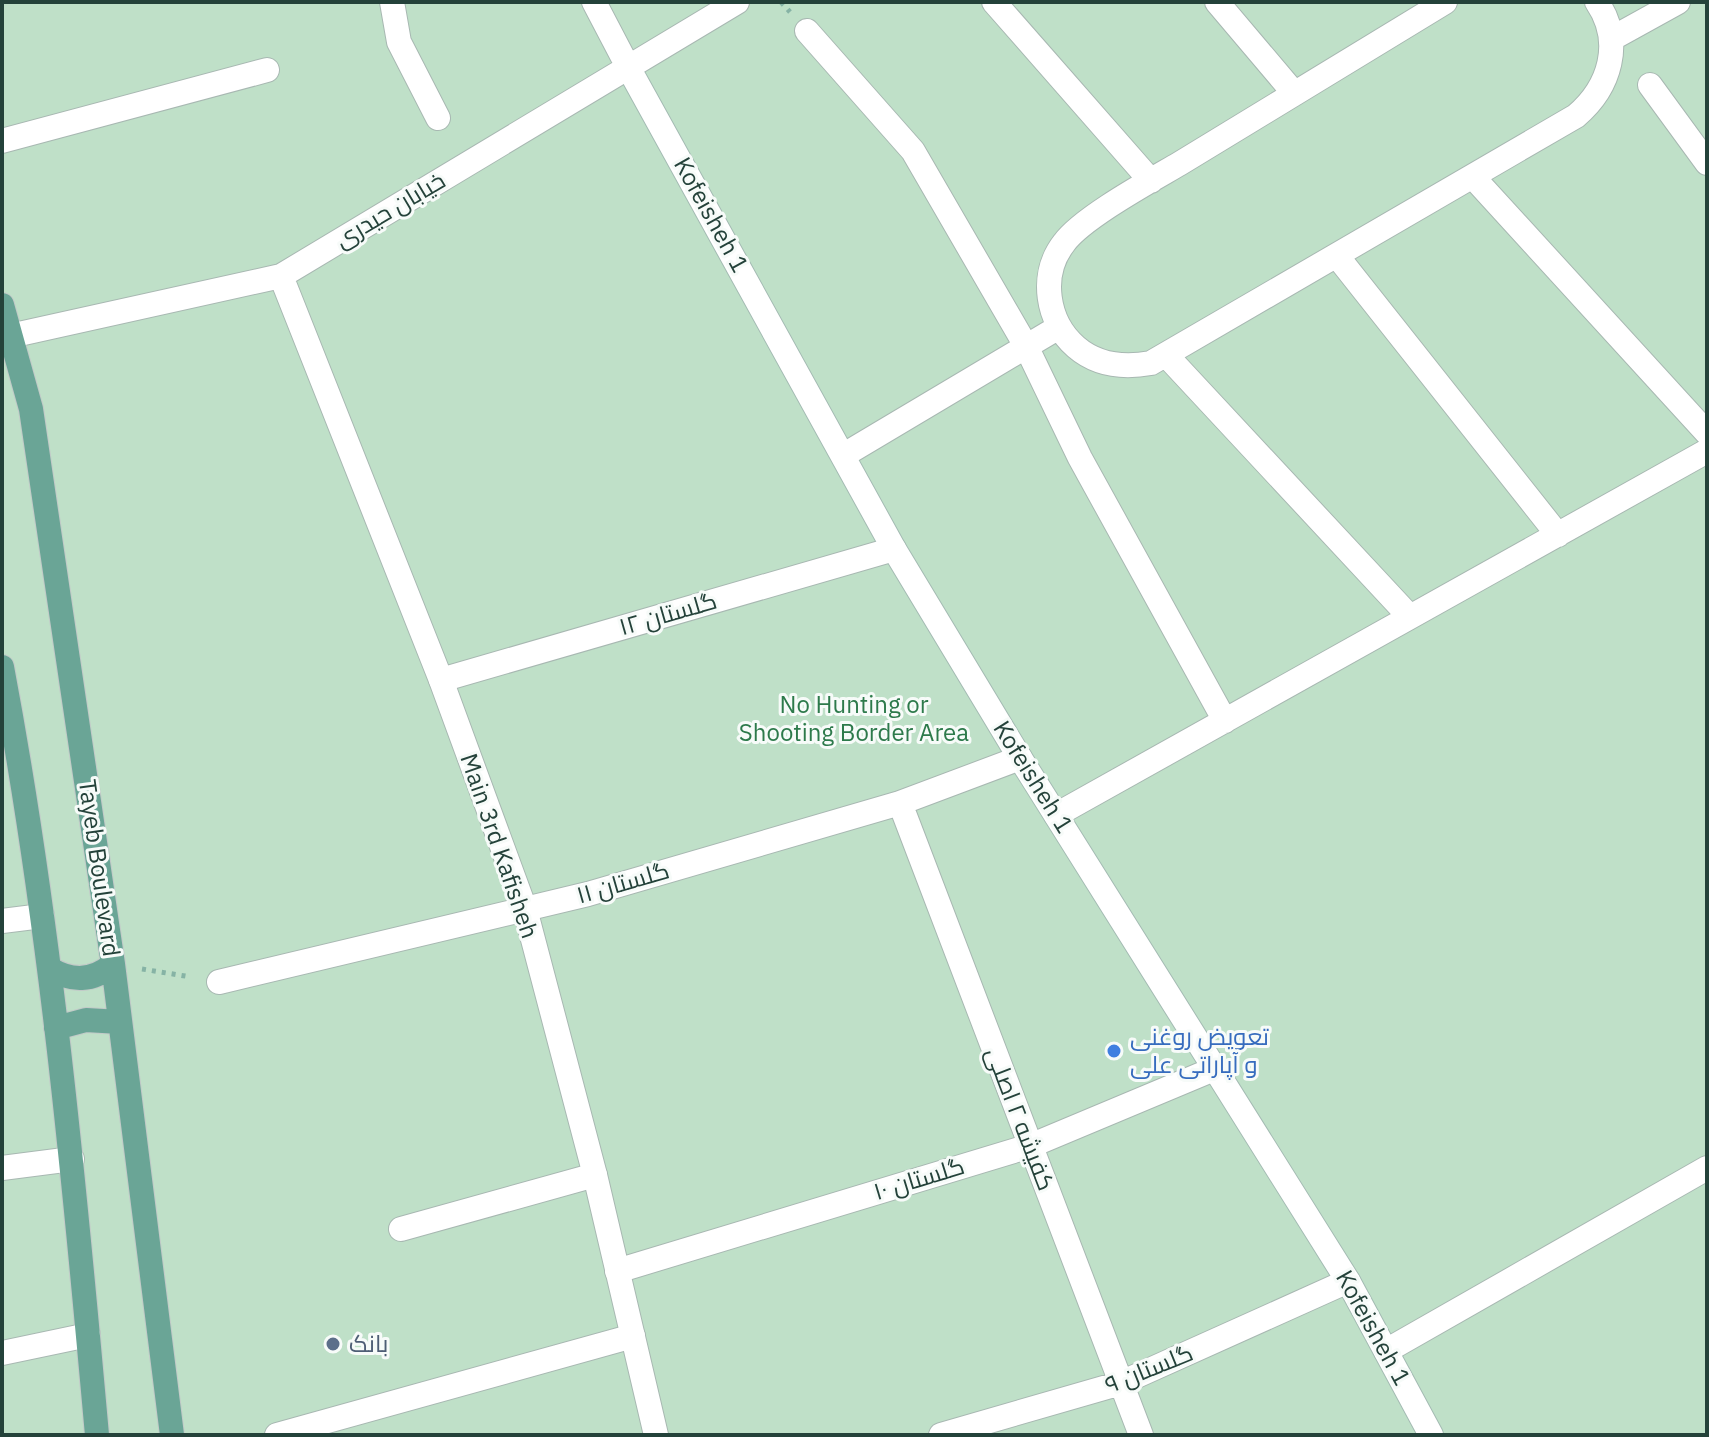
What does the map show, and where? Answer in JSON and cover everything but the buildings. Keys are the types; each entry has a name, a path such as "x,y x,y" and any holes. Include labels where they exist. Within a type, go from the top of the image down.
{"main road":[{"name":"Tayeb Boulevard","path":"2,305 31,409 113,964 172,1435"},
{"path":"2,667 8,731 49,968 72,1159 97,1435"},
{"path":"49,968 72,979 84,979 105,971 113,964"},
{"path":"56,1028 86,1020 120,1022"}],"street":[{"path":"392,2 399,42 438,118"},
{"name":"Kofeisheh 1","path":"594,2 894,549 1020,758 1348,1281 1431,1435"},
{"name":"خیابان حیدری","path":"10,336 281,276 737,2"},
{"path":"994,2 1151,181"},
{"path":"1217,2 1294,93"},
{"path":"1445,2 1074,231 1062,244 1052,268 1049,293 1059,327 1082,353 1115,366 1151,363 1167,356 1576,116 1600,91 1607,74 1611,39 1602,3"},
{"path":"1611,39 1678,2"},
{"path":"807,31 913,151 1026,346 1080,458 1225,721"},
{"path":"2,141 267,70"},
{"path":"1650,85 1707,163"},
{"path":"1473,177 1707,433"},
{"path":"1337,256 1558,535"},
{"name":"Main 3rd Kafisheh","path":"281,276 441,680 525,909 595,1175 656,1435"},
{"path":"844,455 1059,327"},
{"path":"1167,356 1410,617"},
{"path":"1056,815 1707,451"},
{"name":"گلستان ۱۲","path":"441,680 894,549"},
{"name":"گلستان ۱۱","path":"219,982 603,889 900,803 1020,758"},
{"name":"کفیشه ۲ اصلی","path":"900,803 1141,1435"},
{"path":"2,921 42,916"},
{"name":"گلستان ۱۰","path":"617,1271 1030,1146 1214,1069"},
{"path":"2,1168 72,1159"},
{"path":"1386,1351 1707,1168"},
{"path":"401,1229 595,1175"},
{"name":"گلستان ۹","path":"941,1435 1121,1383 1348,1281"},
{"path":"2,1353 88,1335"},
{"path":"277,1435 633,1336"}],"path":[{"path":"113,964 219,982"}],"green space":[{"name":"No Hunting or Shooting Border Area","path":"2,2 1707,2 1707,1435 2,1435"}],"place":[{"name":"تعویض روغنی و آپاراتی علی","path":"1114,1051"},
{"name":"بانک","path":"333,1344"}]}
